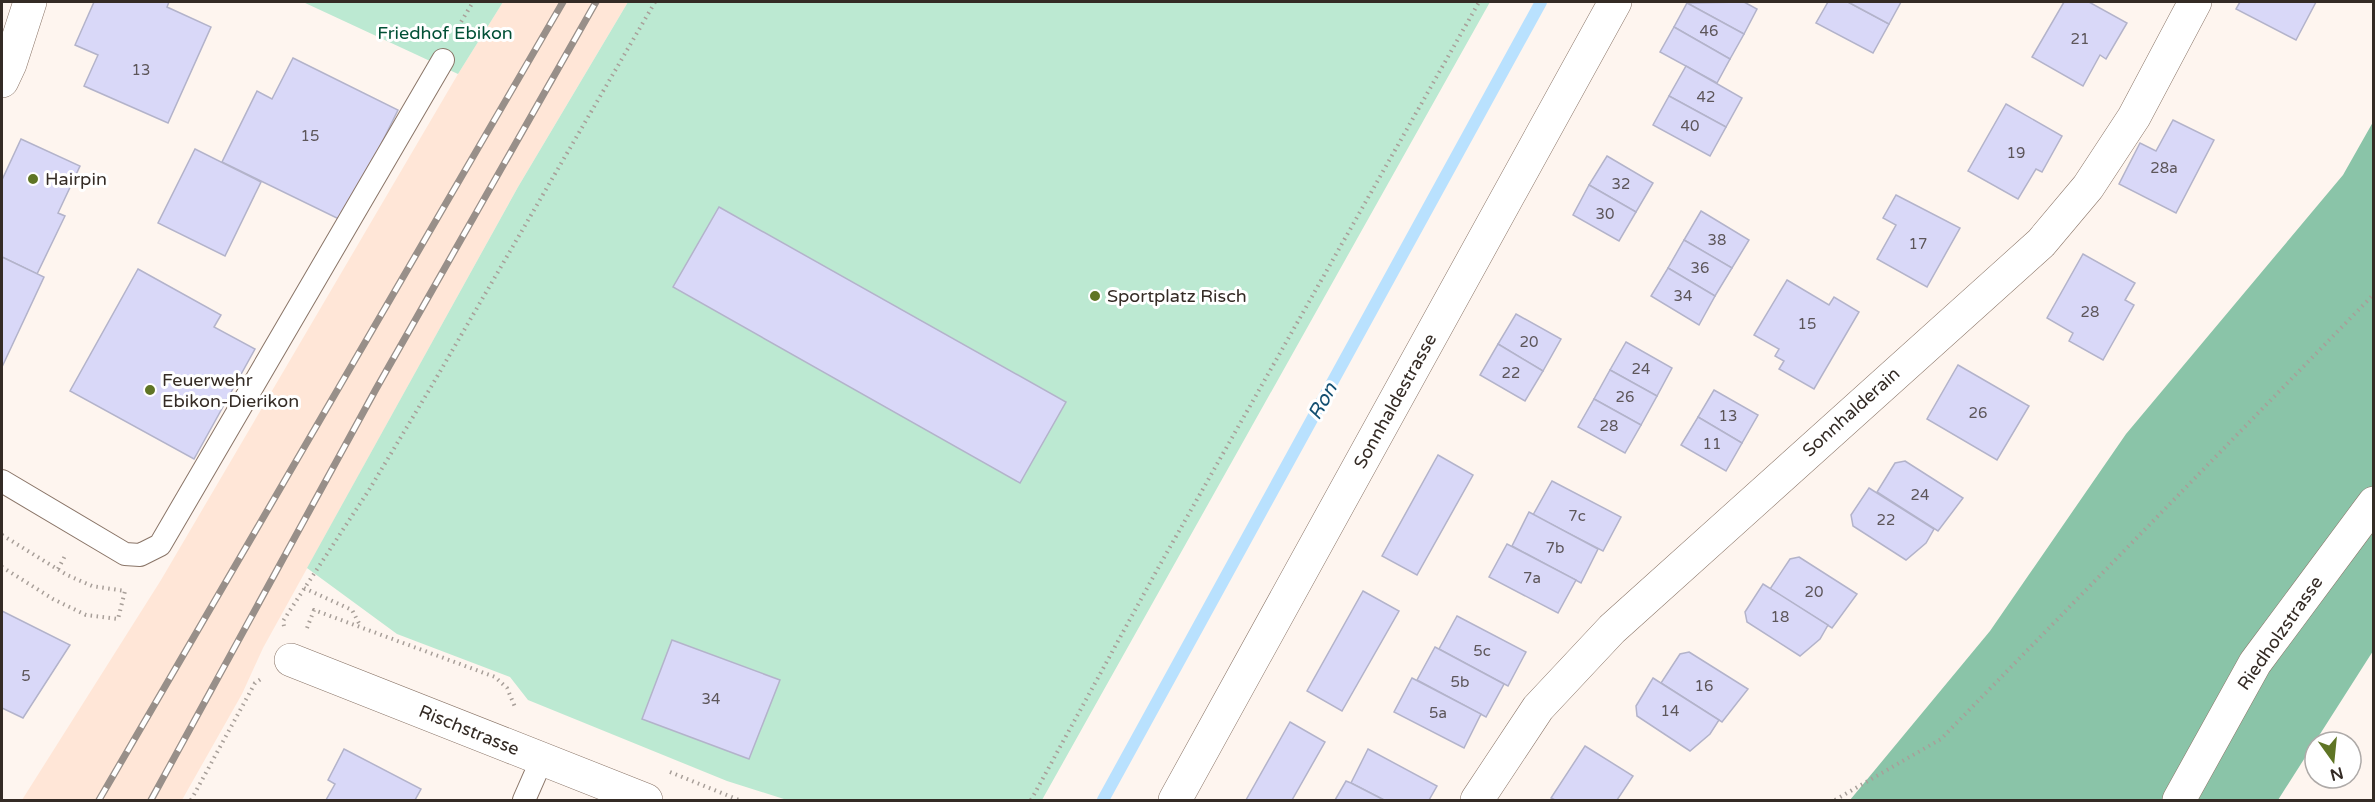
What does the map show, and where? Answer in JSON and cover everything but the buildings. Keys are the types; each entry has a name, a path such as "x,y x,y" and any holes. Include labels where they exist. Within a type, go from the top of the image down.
{"street":[{"path":"2,81 10,64 30,2"},
{"name":"Sonnhaldestrasse","path":"1175,801 1615,2"},
{"name":"Sonnhalderain","path":"1477,801 1538,708 1612,629 2041,243 2088,187 2134,117 2195,2"},
{"name":"Riedholzstrasse","path":"2179,801 2255,663 2373,503"},
{"name":"Rischstrasse","path":"291,660 646,801"}],"lane":[{"path":"2,481 125,554 140,555 160,545 443,60"},
{"path":"524,801 542,759"}],"path":[{"path":"191,801 255,683 291,660 283,621 369,490 431,387 655,2"},
{"path":"1031,801 1157,570 1479,2"},
{"path":"1835,801 1941,739 2373,294"},
{"path":"2,535 67,575 92,586 125,591 118,619 86,615 53,599 2,567"},
{"path":"304,588 352,610 362,628"},
{"path":"305,631 314,610 495,677 507,688 517,712"}],"shaded area":[{"path":"503,2 628,2 518,187 263,648 242,694 182,800 22,800 161,580 458,74"}],"green space":[{"name":"Friedhof Ebikon","path":"303,2 503,2 458,74"},
{"path":"628,2 1490,2 1042,800 787,800 727,781 528,700 510,677 397,634 307,568 518,187"},
{"path":"2373,122 2373,651 2323,730 2303,730 2303,761 2278,800 1850,800 1990,631 2126,434 2343,175"}],"waterway":[{"name":"Ron","path":"1103,800 1541,2"}],"railway":[{"path":"99,800 563,2"},
{"path":"151,800 376,389 596,2"}],"place":[{"name":"Hairpin","path":"33,179"},
{"name":"Sportplatz Risch","path":"1095,296"},
{"name":"Feuerwehr Ebikon-Dierikon","path":"150,390"}]}
